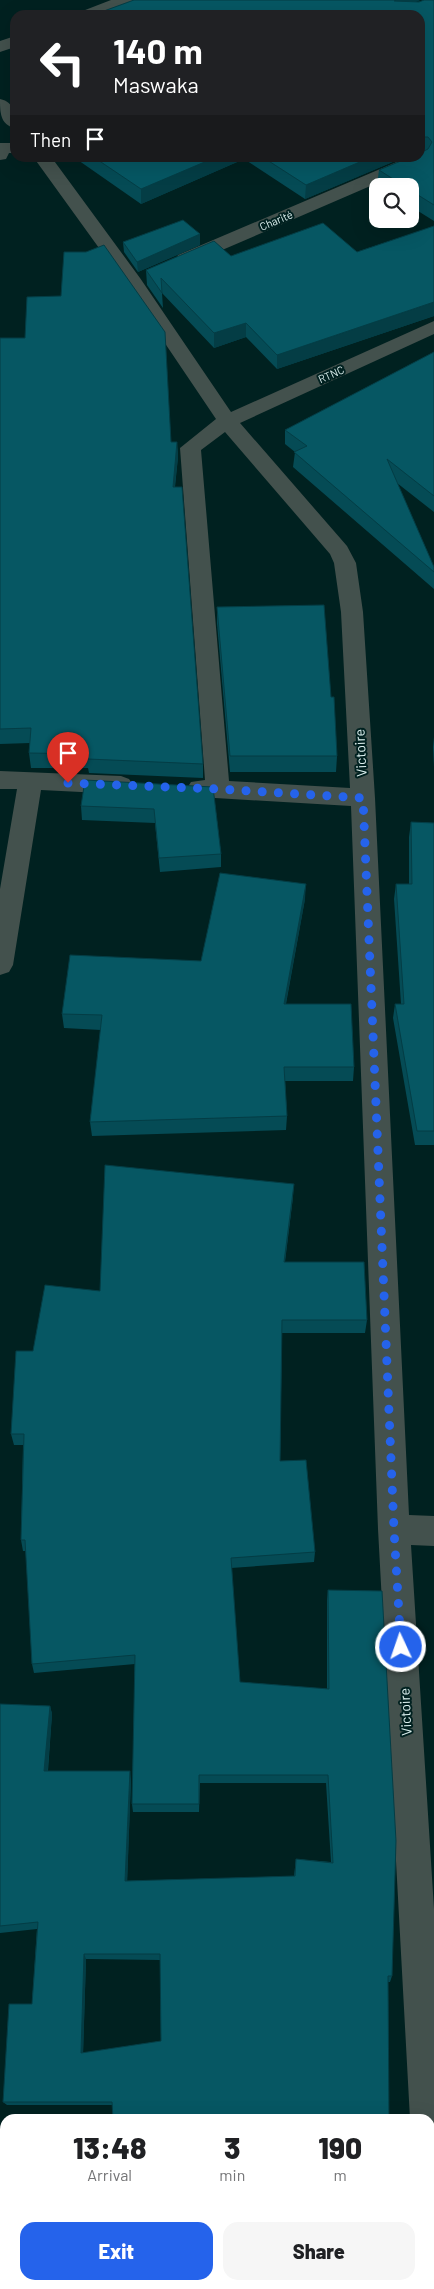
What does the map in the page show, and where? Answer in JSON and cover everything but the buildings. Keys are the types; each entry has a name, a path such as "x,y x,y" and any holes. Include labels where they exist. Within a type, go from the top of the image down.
{"street":[{"path":"99,10 126,0"},
{"path":"0,104 10,117"},
{"path":"53,162 142,278 227,422"},
{"name":"Charité","path":"169,266 408,162"},
{"name":"RTNC","path":"218,789 188,453 194,444 227,422 434,327"},
{"name":"Victoire","path":"227,422 344,556 352,612 363,798 394,1530 429,2114"},
{"path":"0,780 139,786"},
{"path":"0,965 30,782"},
{"path":"178,787 363,798"},
{"path":"394,1530 434,1531"}],"route":[{"path":"68,783 218,789 363,798 394,1530 401,1647"}]}
